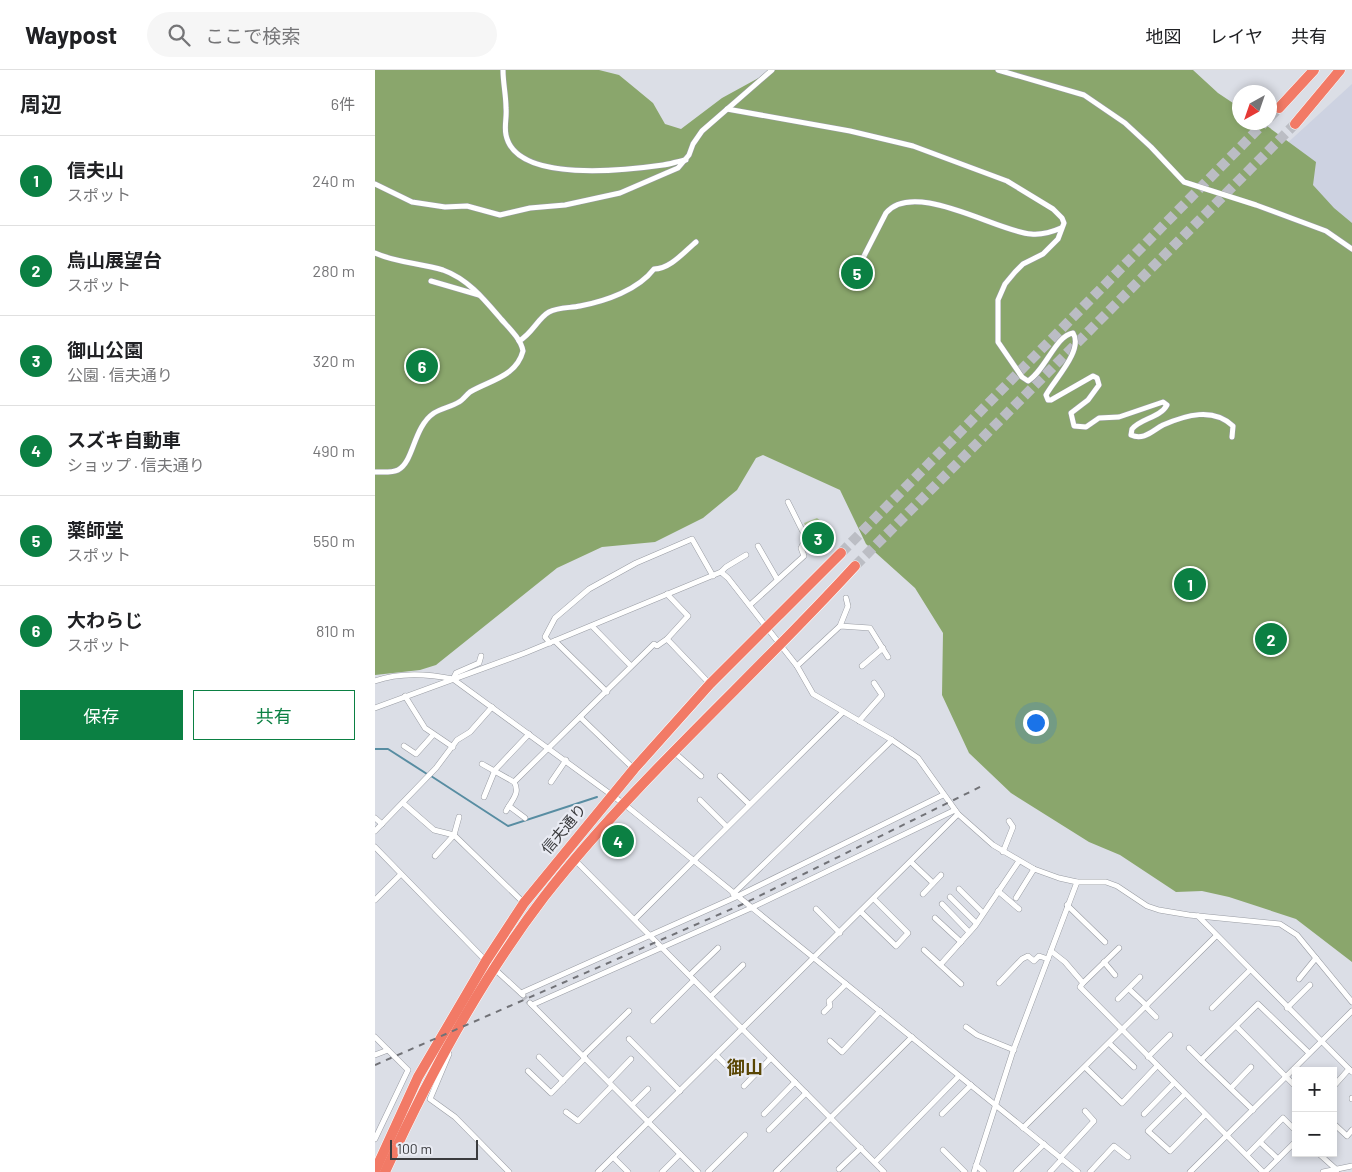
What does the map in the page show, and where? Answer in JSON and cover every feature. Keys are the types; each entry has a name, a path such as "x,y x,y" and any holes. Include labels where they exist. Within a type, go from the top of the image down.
{"highway":[{"path":"1279,108 1315,70"},
{"path":"1295,124 1340,70"},
{"name":"信夫通り","path":"375,1171 393,1142 524,903 611,796 710,684 841,553"},
{"name":"信夫通り","path":"385,1172 393,1142 418,1077 490,965 575,860 624,804 855,566"}],"street":[{"path":"503,70 507,109 506,135 515,149 532,163 549,168 608,171 666,165 686,160"},
{"path":"375,184 412,202 445,207 467,206 500,214 530,208 565,205 620,193 671,172 686,160 693,144 702,131 773,70"},
{"path":"998,70 1084,95 1125,123 1184,182 1256,205 1326,231 1352,249"},
{"path":"727,109 850,130 913,146 1018,186 1062,218 1064,223 1058,239 1043,254 1023,264 1009,279 998,300 998,342 1022,377 1028,381 1038,373 1064,337 1073,333 1075,341 1069,360 1046,395 1047,400 1051,400 1086,379 1093,376 1097,378 1099,384 1093,395 1071,413 1074,426 1086,427 1099,418 1119,417 1163,402 1167,405 1163,411 1137,424 1132,429 1131,435 1142,436 1164,424 1203,414 1214,415 1228,422 1233,426 1232,437"},
{"path":"864,270 863,258 886,213 889,208 903,203 950,207 1032,235 1061,228"},
{"path":"519,341 536,327 548,312 605,300 647,278 654,268 663,269 696,242"},
{"path":"375,253 402,262 449,273 467,282 482,296 519,341 523,351 514,367 501,377 470,392 459,403 430,416 416,436 409,458 400,468 396,471 375,472"},
{"path":"431,281 482,296"},
{"path":"750,606 804,556 801,548 806,538 789,502"},
{"path":"607,692 545,637 555,618 589,590 656,554 692,539 713,576"},
{"path":"758,546 777,579"},
{"path":"375,708 592,626 713,576 746,555"},
{"path":"721,572 797,666 813,694 892,740 918,758 956,812 973,830 1003,852 1034,869 1077,882 1106,882 1130,893 1147,906 1172,913 1280,924 1297,935 1352,1002"},
{"path":"514,782 654,644 657,646 667,639 688,616 667,594"},
{"path":"797,666 840,626 848,606 847,598"},
{"path":"592,626 631,666"},
{"path":"840,626 870,628 888,657"},
{"path":"667,639 710,684"},
{"path":"862,666 883,648"},
{"path":"453,679 456,673 479,663 481,656"},
{"path":"375,681 392,675 453,679 624,804 735,896 1078,1172"},
{"path":"859,721 882,696 874,684"},
{"path":"405,696 422,724 433,735 453,747"},
{"path":"375,831 403,803 453,747 457,740 470,732 492,708"},
{"path":"635,919 726,826 843,712"},
{"path":"580,717 634,769"},
{"path":"485,797 495,772 529,734"},
{"path":"404,746 416,754 433,735"},
{"path":"735,896 892,740"},
{"path":"675,753 701,776"},
{"path":"551,782 566,760"},
{"path":"482,764 514,782 518,791 508,808 525,818"},
{"path":"720,776 749,804"},
{"path":"375,847 490,965 522,994 652,936 943,794"},
{"path":"700,800 726,826"},
{"path":"403,803 434,830 454,835 524,903"},
{"path":"598,1172 911,862 956,812"},
{"path":"698,1172 531,1004 751,908 956,812"},
{"path":"435,856 454,835 459,817"},
{"path":"375,818 381,824"},
{"path":"1003,852 1013,827 1009,821"},
{"path":"575,860 884,1172"},
{"path":"941,964 977,923 1019,861"},
{"path":"911,862 933,883"},
{"path":"1016,898 1034,869"},
{"path":"375,900 401,874"},
{"path":"923,894 941,875"},
{"path":"973,1172 977,1165 1014,1050 1077,882"},
{"path":"959,889 983,913"},
{"path":"999,891 1019,910"},
{"path":"950,897 977,923"},
{"path":"861,912 896,946 908,933 874,899"},
{"path":"942,904 969,932"},
{"path":"1067,905 1105,942"},
{"path":"817,909 840,933"},
{"path":"1197,916 1351,1071 1337,1083"},
{"path":"935,918 961,942"},
{"path":"1023,1128 1086,1068 1216,936"},
{"path":"653,1021 718,948"},
{"path":"1119,948 1079,986 1122,1032 1264,1172 1292,1146"},
{"path":"924,950 961,984"},
{"path":"1051,951 1065,962 1083,983"},
{"path":"999,983 1022,959 1028,956 1034,961 1039,956 1048,959"},
{"path":"1299,978 1316,958"},
{"path":"1104,962 1115,975"},
{"path":"711,996 743,965"},
{"path":"1212,1008 1250,970"},
{"path":"1118,999 1140,977"},
{"path":"824,1012 830,1006 829,1001 846,984"},
{"path":"1287,1008 1310,985"},
{"path":"1129,989 1156,1017"},
{"path":"1201,1060 1258,1004 1309,1053"},
{"path":"528,1071 551,1093 629,1011"},
{"path":"830,1041 842,1052 880,1011"},
{"path":"1190,1172 1352,1011"},
{"path":"1236,1026 1292,1083"},
{"path":"966,1027 977,1035 1014,1050"},
{"path":"1148,1057 1170,1035"},
{"path":"375,1037 408,1070 418,1077"},
{"path":"776,1172 912,1037"},
{"path":"629,1039 680,1091"},
{"path":"1110,1044 1134,1067"},
{"path":"445,1048 449,1054 430,1099 455,1117 509,1172"},
{"path":"1189,1048 1253,1110"},
{"path":"375,1055 388,1050"},
{"path":"716,1055 735,1074"},
{"path":"539,1057 563,1081"},
{"path":"566,1112 578,1120 631,1058"},
{"path":"744,1086 771,1058"},
{"path":"1086,1068 1122,1103 1157,1066"},
{"path":"1231,1088 1251,1067"},
{"path":"393,1142 376,1134 408,1070"},
{"path":"875,1162 959,1076"},
{"path":"764,1114 795,1082"},
{"path":"1144,1114 1174,1083"},
{"path":"942,1114 971,1085"},
{"path":"632,1105 647,1089"},
{"path":"769,1130 806,1093"},
{"path":"1185,1094 1149,1131 1170,1152 1205,1115"},
{"path":"1050,1172 1094,1121 1085,1111"},
{"path":"1247,1155 1283,1118 1292,1127"},
{"path":"1337,1127 1347,1136 1352,1130"},
{"path":"708,1172 745,1135"},
{"path":"1260,1142 1277,1159"},
{"path":"1016,1172 1044,1144"},
{"path":"1089,1172 1114,1146 1128,1157"},
{"path":"839,1170 861,1148"},
{"path":"943,1150 965,1172"},
{"path":"662,1172 680,1154"},
{"path":"613,1157 628,1172"},
{"path":"1322,1157 1337,1170"},
{"path":"977,1165 984,1172"},
{"path":"1323,1172 1352,1166"}],"shaded area":[{"path":"1352,84 1352,231 1272,157"}],"green space":[{"path":"375,70 599,70 619,75 653,103 665,124 681,129 722,98 773,70 1193,70 1218,93 1232,102 1232,130 1273,130 1316,162 1313,185 1334,208 1352,223 1352,962 1296,919 1229,897 1202,891 1176,892 1120,855 1089,842 1011,793 969,753 942,695 943,633 915,588 866,544 840,490 763,455 756,458 737,490 703,518 655,542 602,547 557,568 436,665 420,670 375,675"},
{"path":"817,518 830,528 820,547 816,549 804,523"}],"waterway":[{"path":"375,749 388,749 427,774"},
{"path":"431,776 508,826 597,797"}],"tunnel":[{"path":"855,566 1295,124"},
{"path":"841,553 1257,130"},
{"path":"523,995 529,1003"}],"railway":[{"path":"375,1065 743,904 984,785"}],"place":[{"name":"薬師堂","path":"857,273"},
{"name":"大わらじ","path":"422,366"},
{"name":"御山公園","path":"818,538"},
{"name":"信夫山","path":"1190,584"},
{"name":"烏山展望台","path":"1271,639"},
{"name":"スズキ自動車","path":"618,841"}],"district":[{"name":"御山","path":"745,1068"}]}
